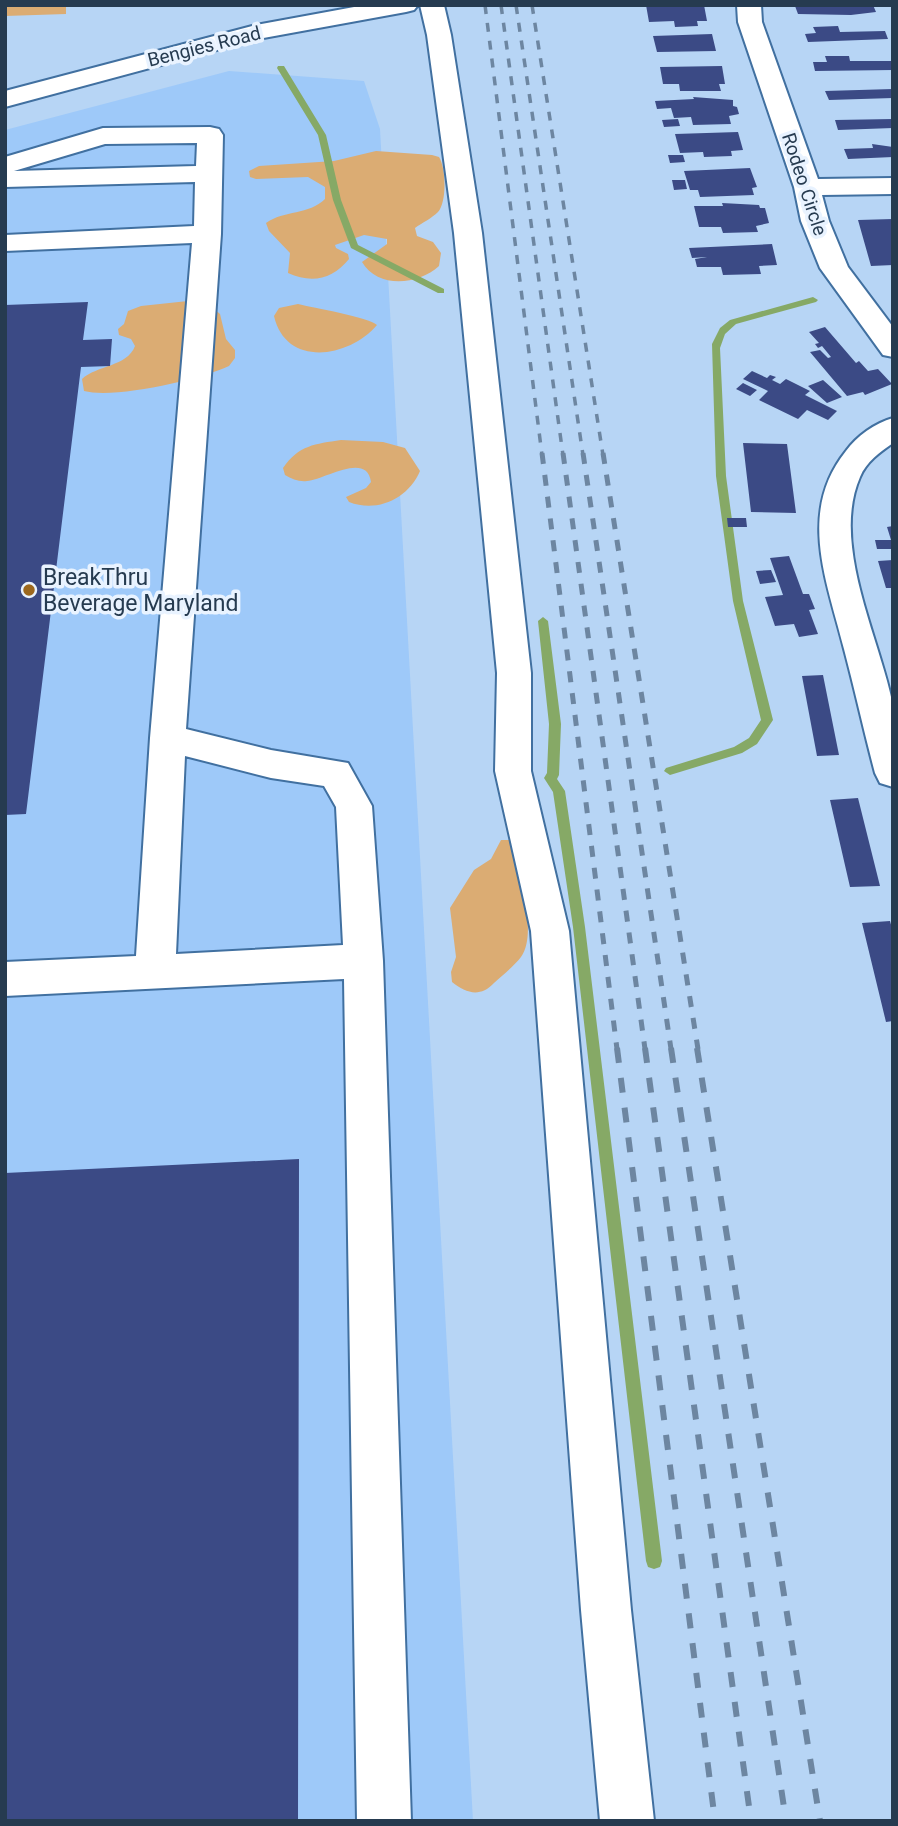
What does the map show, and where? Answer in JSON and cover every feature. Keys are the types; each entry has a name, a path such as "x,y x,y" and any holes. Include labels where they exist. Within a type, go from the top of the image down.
{"street":[{"name":"Bengies Road","path":"5,99 256,32 406,5"},
{"path":"432,5 468,233 512,646 513,771 551,931 605,1596 627,1821"},
{"name":"Rodeo Circle","path":"748,5 750,22 807,187 815,221 834,268 893,348"},
{"path":"5,165 103,136 210,135 207,234 168,737 155,972"},
{"path":"5,179 208,174"},
{"path":"807,187 893,186"},
{"path":"5,243 207,234"},
{"path":"893,428 867,444 846,469 839,484 833,516 841,575 877,649 893,774"},
{"path":"168,737 271,764 335,774 354,806 363,961 384,1821"},
{"path":"5,979 363,961"}],"shaded area":[{"path":"5,5 66,5 66,14 5,16"},
{"path":"229,71 364,81 380,129 473,1821 5,1821 5,130"},
{"path":"376,151 439,157 444,185 441,207 436,214 415,228 417,236 433,242 441,253 439,266 410,280 378,277 362,262 387,244 387,239 364,235 335,245 348,254 349,259 329,275 314,279 288,273 290,253 269,231 266,223 319,204 325,199 325,187 308,177 256,179 250,177 249,171 259,166 334,161"},
{"path":"188,301 212,307 220,314 226,339 235,350 235,358 229,366 157,387 98,393 84,391 82,379 119,362 131,353 135,346 131,339 119,335 118,329 124,324 128,311 141,306"},
{"path":"298,304 352,316 377,325 351,345 320,352 304,350 291,344 281,333 274,316 279,308"},
{"path":"341,440 383,442 405,448 420,471 415,481 400,496 370,506 349,502 346,497 366,488 371,482 368,473 362,469 353,468 307,481 285,475 283,468 295,454 315,445"},
{"path":"501,840 510,840 521,882 527,916 526,946 521,957 489,988 473,992 452,982 451,972 456,957 450,908 474,870 491,859"}],"building":[{"path":"646,5 704,5 707,21 697,21 698,26 675,27 674,21 649,22"},
{"path":"873,5 876,12 851,15 798,14 795,6"},
{"path":"838,26 840,32 885,31 888,39 808,42 805,34 816,33 813,27"},
{"path":"712,34 716,51 657,52 653,36"},
{"path":"825,56 849,56 850,61 893,61 893,70 815,71 813,62 827,62"},
{"path":"722,66 725,84 719,84 721,91 680,91 679,84 663,84 660,67"},
{"path":"893,89 893,98 829,100 825,91"},
{"path":"693,97 733,100 733,106 737,107 739,114 729,116 731,124 693,125 691,117 674,118 671,108 657,109 655,101 694,99"},
{"path":"678,119 680,126 664,127 662,120"},
{"path":"893,119 893,128 838,130 835,120"},
{"path":"738,132 743,150 731,151 732,156 704,157 703,152 680,153 675,134"},
{"path":"872,144 893,147 893,157 848,159 844,149 873,148"},
{"path":"668,155 683,155 685,162 670,163"},
{"path":"750,168 757,187 752,188 754,195 700,197 698,190 690,190 684,171"},
{"path":"672,180 685,180 687,189 674,190"},
{"path":"722,203 759,205 760,208 765,208 769,223 756,226 758,232 723,233 721,227 699,227 694,206 723,206"},
{"path":"893,219 893,265 871,266 858,220"},
{"path":"772,244 777,265 759,266 761,274 723,275 721,267 697,267 695,259 707,257 692,258 689,248"},
{"name":"BreakThru Beverage Maryland","path":"88,302 83,340 112,339 110,366 81,367 26,814 5,815 5,305"},
{"path":"825,327 856,363 859,361 868,371 878,369 892,384 865,395 863,392 847,396 810,352 820,350 828,358 831,357 822,346 818,348 815,344 819,343 809,332"},
{"path":"752,371 767,378 770,375 776,377 772,380 780,384 786,379 810,391 805,395 837,411 828,420 807,410 798,419 759,400 768,391 743,379"},
{"path":"823,380 842,397 827,403 808,386"},
{"path":"743,383 757,390 750,396 736,389"},
{"path":"743,443 787,444 796,513 751,512"},
{"path":"727,518 746,518 747,527 728,527"},
{"path":"893,526 893,549 877,549 875,540 891,540 887,527"},
{"path":"789,556 803,594 809,594 815,609 809,610 818,634 799,637 794,624 775,626 765,597 783,595 770,558"},
{"path":"893,560 893,588 886,588 878,561"},
{"path":"771,570 776,582 760,584 756,571"},
{"path":"823,675 839,755 817,756 802,676"},
{"path":"858,798 880,886 850,887 830,800"},
{"path":"890,921 893,932 893,1021 886,1022 862,923"},
{"path":"299,1159 298,1821 5,1821 5,1173"}],"waterway":[{"path":"281,68 322,135 337,200 354,246 441,291"},
{"path":"670,771 738,750 753,741 767,720 738,601 721,476 716,344 723,330 733,322 813,300"},
{"path":"543,621 555,724 553,775 550,778 559,791 579,927 654,1561"}],"railway":[{"path":"485,5 542,455"},
{"path":"501,5 563,455"},
{"path":"516,5 583,455"},
{"path":"532,5 603,455"},
{"path":"542,453 617,1049"},
{"path":"563,453 645,1049"},
{"path":"583,453 671,1049"},
{"path":"603,453 698,1049"},
{"path":"617,1048 715,1821"},
{"path":"645,1048 751,1821"},
{"path":"671,1048 786,1821"},
{"path":"697,1048 820,1821"}],"place":[{"name":"BreakThru Beverage Maryland","path":"29,590"}]}
